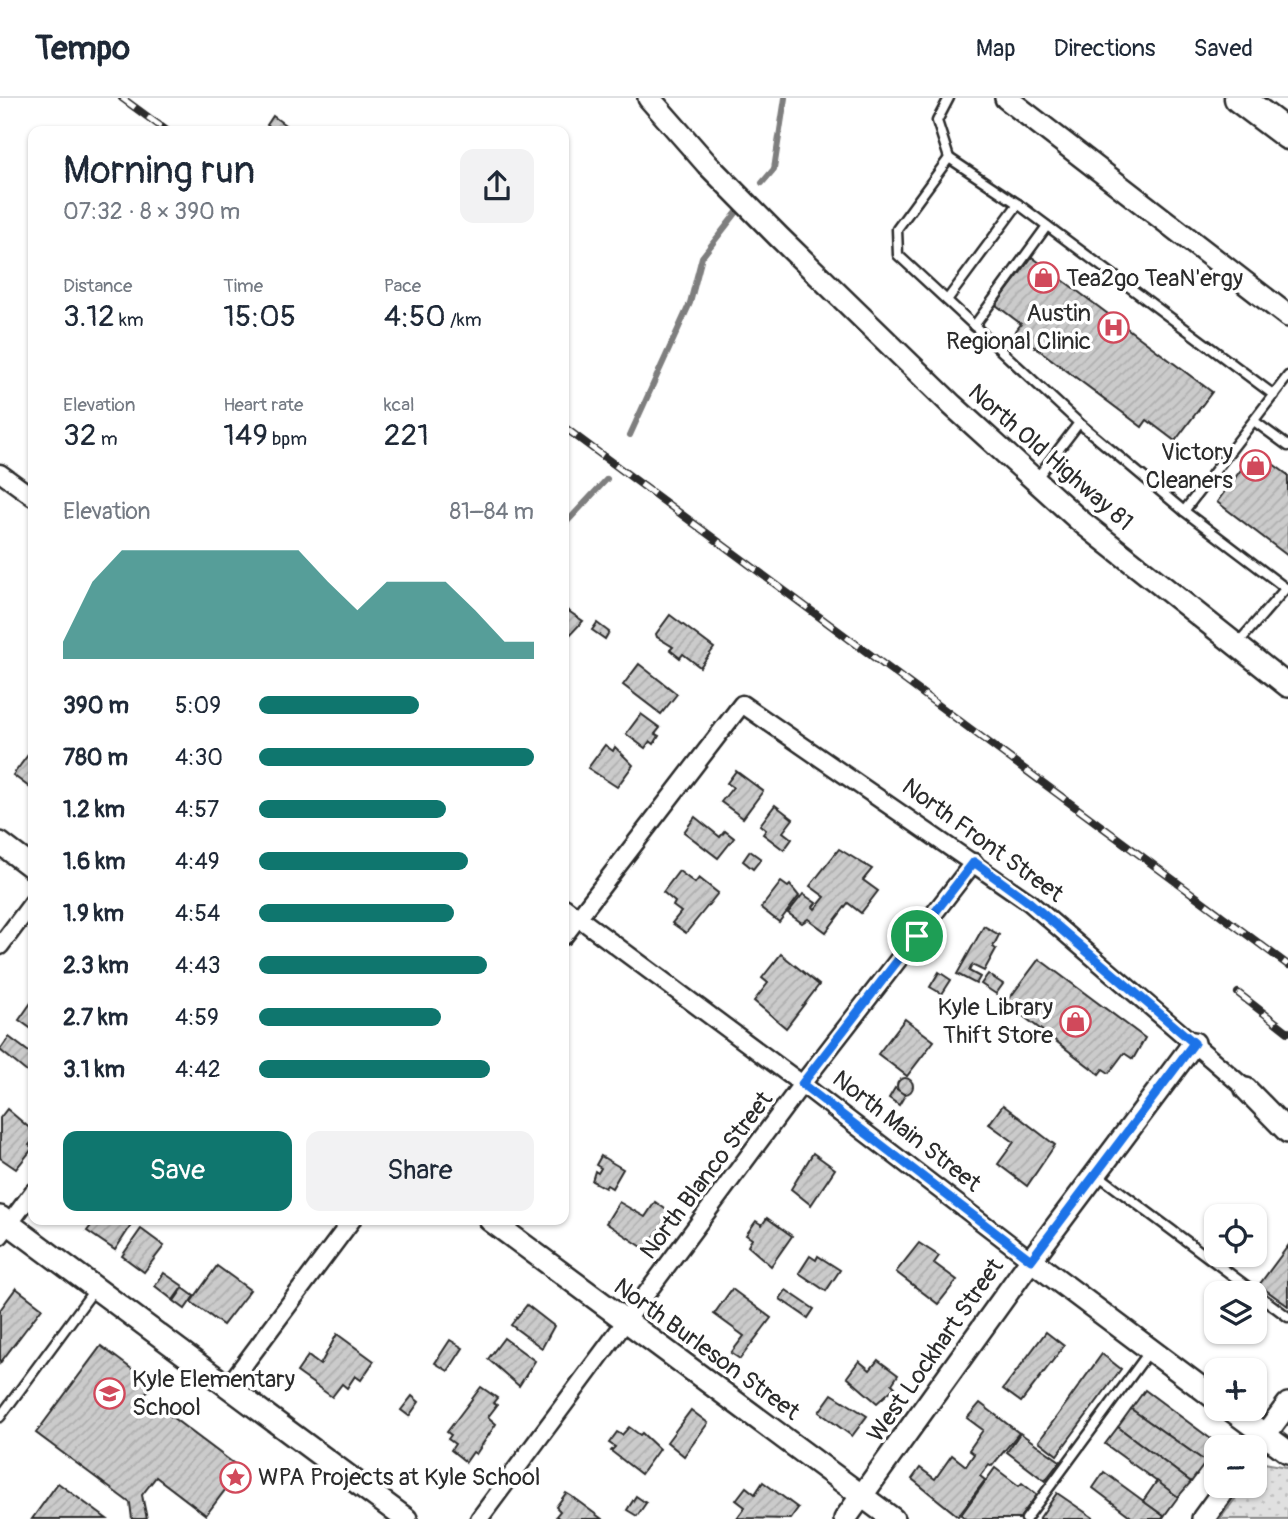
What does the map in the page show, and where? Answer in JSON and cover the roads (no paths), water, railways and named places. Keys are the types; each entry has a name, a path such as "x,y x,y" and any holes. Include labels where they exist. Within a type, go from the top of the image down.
{"highway":[{"path":"1238,98 1288,135"}],"street":[{"name":"North Old Highway 81","path":"649,98 707,164 779,237 952,405 1079,520 1288,686"},
{"path":"1006,98 1288,316"},
{"path":"0,473 28,493"},
{"name":"North Front Street","path":"577,918 741,704 1029,902 1194,1043 1216,1067 1288,1115"},
{"path":"0,843 28,864"},
{"name":"North Blanco Street","path":"479,1519 802,1084 974,862"},
{"path":"0,946 28,909"},
{"name":"North Main Street","path":"569,911 802,1084 1204,1390"},
{"path":"569,929 577,918"},
{"name":"West Lockhart Street","path":"845,1519 1031,1260 1194,1043"},
{"name":"North Front Street","path":"1246,1089 1288,1132"},
{"path":"28,1198 3,1226 95,1287 406,1519"},
{"path":"228,1385 348,1225"},
{"name":"North Burleson Street","path":"497,1225 893,1519"},
{"path":"1265,1435 1288,1404"},
{"path":"1241,1421 1254,1435"},
{"path":"1267,1444 1288,1452"},
{"path":"1203,1519 1218,1498"}],"lane":[{"path":"949,98 937,121 949,158 1018,204 1274,395"},
{"path":"949,158 897,229 898,255 1079,423 1184,511 1286,588 1236,645"},
{"path":"947,300 1018,204"},
{"path":"974,326 1047,226"},
{"path":"1184,511 1288,376"},
{"path":"1254,421 1288,446"},
{"path":"1035,480 1079,423"},
{"path":"1095,1173 1288,1317"},
{"path":"0,1417 95,1287"},
{"path":"1026,1519 1150,1350"}],"waterway":[{"path":"762,183 774,169 785,98"},
{"path":"630,435 690,303 702,257 737,212"},
{"path":"569,520 607,479"}],"railway":[{"path":"122,98 160,126"},
{"path":"569,431 1288,965"},
{"path":"1238,993 1288,1032"}],"place":[{"name":"Tea2go TeaN'ergy","path":"1043,278"},
{"name":"Austin Regional Clinic","path":"1114,327"},
{"name":"Victory Cleaners","path":"1256,466"},
{"name":"Kyle Library Thift Store","path":"1076,1021"},
{"name":"Kyle Elementary School","path":"109,1393"},
{"name":"WPA Projects at Kyle School","path":"235,1477"}]}
